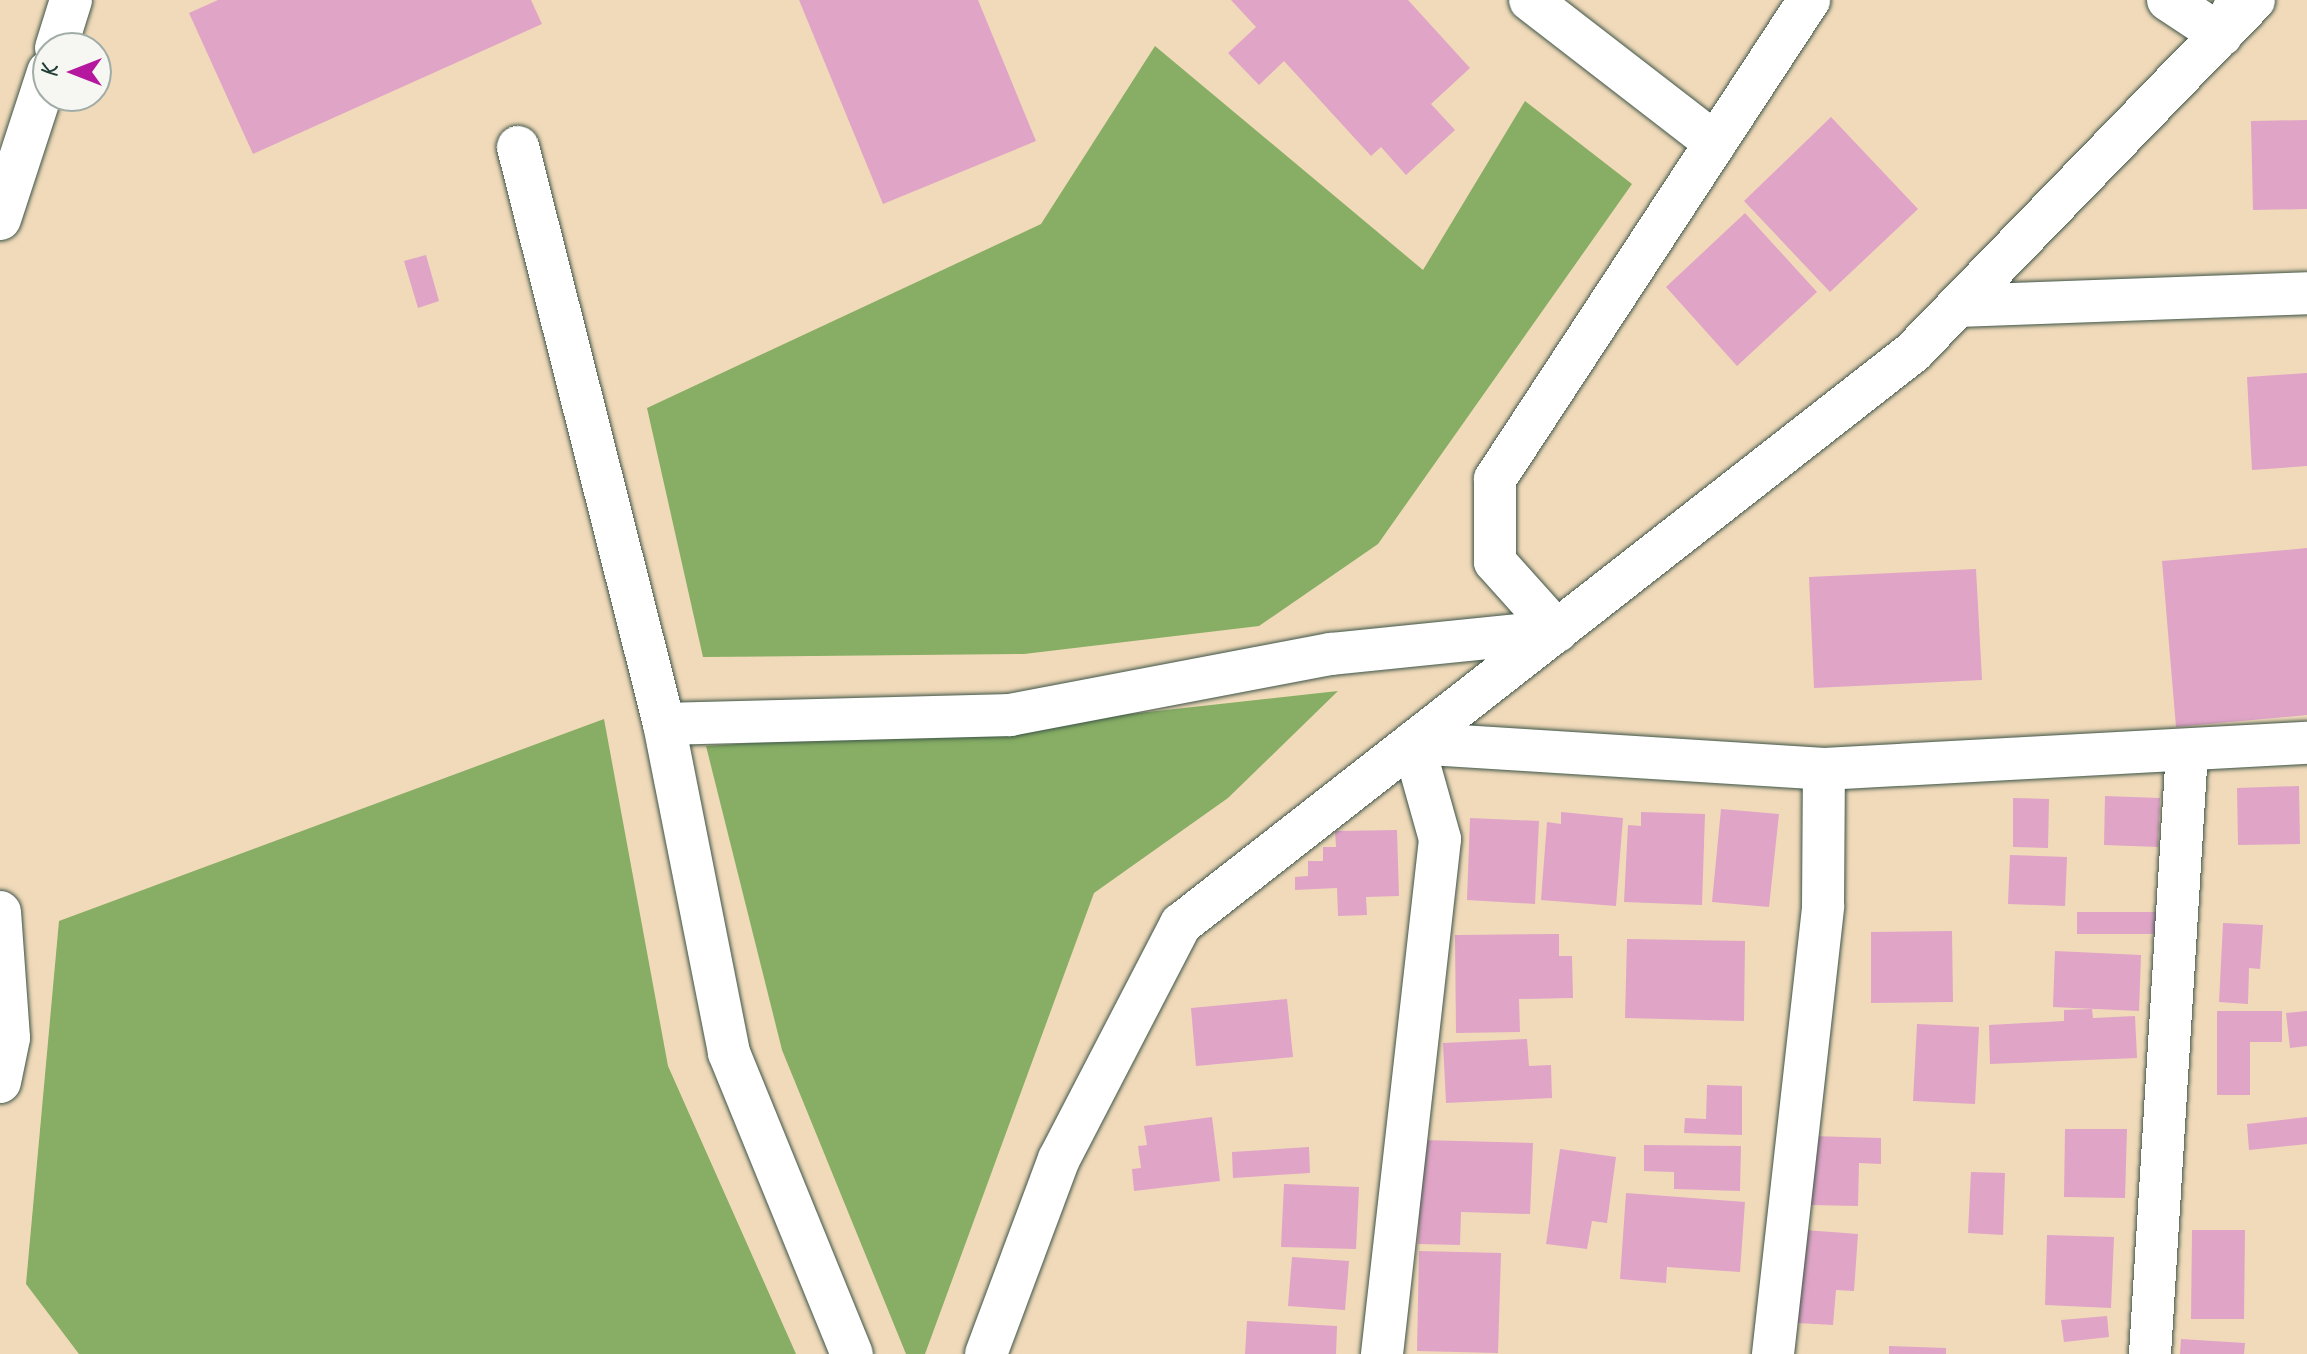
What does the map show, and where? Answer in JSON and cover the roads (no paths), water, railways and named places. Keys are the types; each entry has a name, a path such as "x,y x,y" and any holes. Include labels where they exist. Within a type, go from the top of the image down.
{"street":[{"path":"61,32 71,0"},
{"path":"1530,0 1715,143"},
{"path":"1557,631 1495,562 1495,479 1809,0"},
{"path":"2168,0 2229,17"},
{"path":"986,1354 1059,1159 1181,924 1913,352 2229,17 2254,0"},
{"path":"0,219 35,112"},
{"path":"518,147 664,724 729,1053 852,1354"},
{"path":"1958,306 2307,293"},
{"path":"664,724 1010,715 1331,654 1557,631"},
{"path":"1413,743 1824,769 2307,743"},
{"path":"1382,1354 1440,839 1413,743"},
{"path":"2150,1354 2187,750"},
{"path":"1773,1354 1823,906 1824,769"},
{"path":"0,912 9,1038 0,1082"}]}
